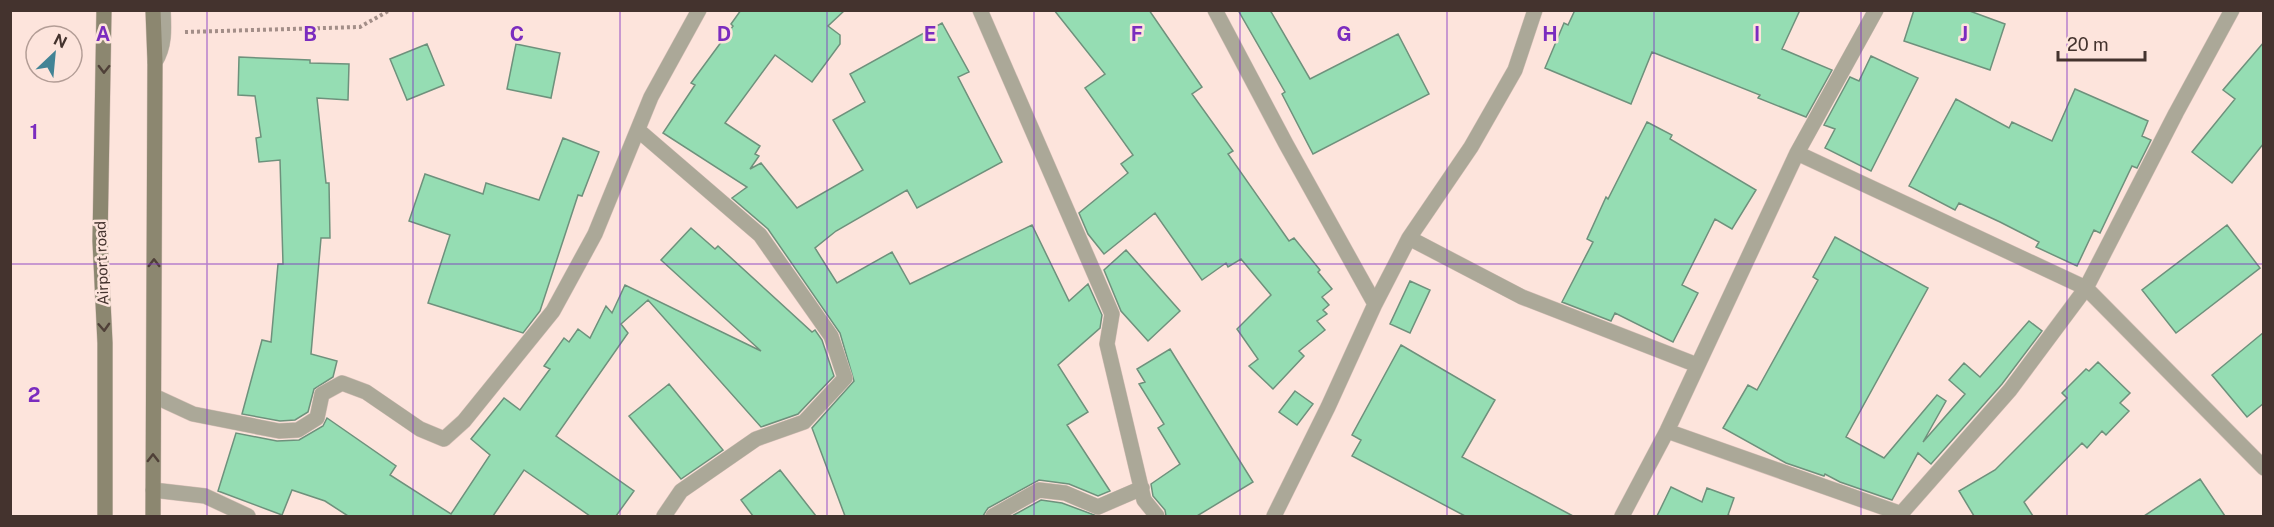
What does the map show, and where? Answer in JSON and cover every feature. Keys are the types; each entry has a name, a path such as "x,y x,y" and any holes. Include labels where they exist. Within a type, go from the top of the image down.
{"main road":[{"name":"Airport road","path":"104,10 100,241 105,343 105,516"},
{"path":"153,10 155,62 153,516"}],"street":[{"path":"155,62 161,52 164,33 163,10"},
{"path":"154,396 193,414 279,431 298,430 316,418 322,394 342,383 366,392 420,429 444,439 464,421 553,311 595,234 651,96 699,10"},
{"path":"980,10 1112,314 1107,344 1144,500 1156,516"},
{"path":"1215,10 1375,304"},
{"path":"1274,516 1409,238 1471,147 1515,70 1536,10"},
{"path":"1622,516 1667,431 1797,153 1876,10"},
{"path":"1667,431 1900,515 2010,390 2086,288 2232,10"},
{"path":"638,130 760,235 831,336 845,378 804,422 756,439 681,490 664,516"},
{"path":"1797,153 2086,288 2264,468"},
{"path":"1409,238 1522,297 1697,365"},
{"path":"993,516 1039,490 1065,493 1098,507 1142,488"},
{"path":"153,490 205,496 248,516"}],"path":[{"path":"164,33 360,27 390,10"}],"building":[{"path":"741,10 845,10 828,26 840,35 840,44 812,82 775,55 725,123 760,146 755,154 759,156 750,169 761,163 797,208 863,170 833,120 865,102 850,74 942,23 969,72 958,77 1002,162 917,208 907,190 836,231 815,248 837,283 892,252 910,284 1032,225 1069,301 1088,284 1102,315 1100,328 1058,365 1088,412 1067,425 1110,491 1098,496 1069,484 1039,480 988,508 983,516 845,516 812,428 854,381 840,333 768,229 732,198 747,187 663,133 695,85 691,83 733,26 731,24"},
{"path":"1054,10 1149,10 1202,87 1192,94 1233,151 1228,154 1289,241 1294,238 1332,289 1322,297 1329,305 1323,310 1327,314 1317,321 1325,330 1299,351 1304,356 1273,389 1249,366 1258,359 1237,329 1271,295 1241,259 1228,267 1226,263 1202,280 1155,213 1104,254 1088,234 1079,213 1128,173 1121,164 1133,155 1085,88 1105,74"},
{"path":"1238,10 1270,10 1310,79 1398,34 1429,94 1313,154 1282,94 1285,92"},
{"path":"1575,10 1800,10 1782,49 1832,70 1806,117 1758,98 1760,95 1652,52 1631,104 1545,68 1564,23 1568,25"},
{"path":"1914,10 1967,10 2005,24 1990,70 1904,41"},
{"path":"2264,42 2264,143 2232,183 2192,152 2235,99 2223,90"},
{"path":"427,44 444,85 407,100 390,59"},
{"path":"516,44 560,53 551,98 507,89"},
{"path":"1871,56 1918,78 1871,171 1825,148 1835,129 1824,125 1850,77 1859,81"},
{"path":"239,57 349,64 348,100 317,98 326,183 329,183 330,238 321,238 311,354 337,361 333,377 314,389 308,412 295,420 280,421 242,414 262,340 271,342 278,264 283,264 280,160 259,162 256,138 261,137 255,96 238,95"},
{"path":"2075,89 2148,121 2142,136 2151,140 2137,168 2132,166 2100,233 2094,230 2077,266 2036,247 2039,242 2000,222 1959,203 1955,210 1909,186 1956,99 2009,128 2012,122 2052,141"},
{"path":"1647,122 1672,135 1670,139 1756,190 1732,229 1715,219 1682,285 1698,293 1673,342 1615,313 1611,321 1562,302 1593,242 1587,239 1606,197 1608,199"},
{"path":"563,138 599,152 582,196 578,195 540,311 523,333 428,303 450,235 409,221 425,174 483,194 486,183 539,200"},
{"path":"2227,225 2260,268 2176,333 2142,290"},
{"path":"691,228 715,249 718,246 812,332 815,330 822,340 834,376 798,414 761,427 648,300 621,324 628,333 556,436 634,491 616,516 590,516 524,470 493,516 348,516 325,501 292,490 282,515 218,491 236,433 277,441 299,440 323,426 327,418 396,466 390,475 451,514 490,455 471,439 504,398 520,410 550,369 544,366 564,338 569,342 578,329 590,338 606,306 612,313 625,285 761,351 661,260"},
{"path":"1835,237 1928,288 1846,437 1884,458 1937,395 1946,401 1923,442 1965,394 1949,380 1964,363 1980,377 2029,321 2042,331 2002,384 1931,464 1918,453 1892,500 1840,482 1825,474 1824,476 1786,463 1723,428 1748,385 1757,390 1818,280 1813,277"},
{"path":"1126,250 1180,311 1148,341 1121,311 1104,270"},
{"path":"1410,281 1430,290 1410,333 1390,324"},
{"path":"2264,332 2264,403 2247,417 2212,375"},
{"path":"1401,345 1495,400 1462,457 1573,516 1465,516 1352,456 1361,440 1352,435"},
{"path":"1170,349 1253,482 1197,516 1166,516 1165,510 1153,496 1151,484 1180,464 1158,428 1164,424 1139,384 1145,382 1137,369"},
{"path":"2098,362 2130,393 2120,403 2129,411 2106,435 2102,431 2087,448 2082,443 2024,502 2033,516 1974,516 1959,491 1995,470 2067,398 2062,393 2086,369 2089,371"},
{"path":"669,384 723,450 681,479 629,416"},
{"path":"1295,391 1313,404 1297,425 1279,412"},
{"path":"780,470 816,516 753,516 741,500"},
{"path":"2200,479 2225,516 2144,516"},
{"path":"1671,487 1702,502 1707,488 1734,498 1728,515 1731,516 1657,516"},
{"path":"1041,500 1062,503 1097,516 1012,516"}]}
